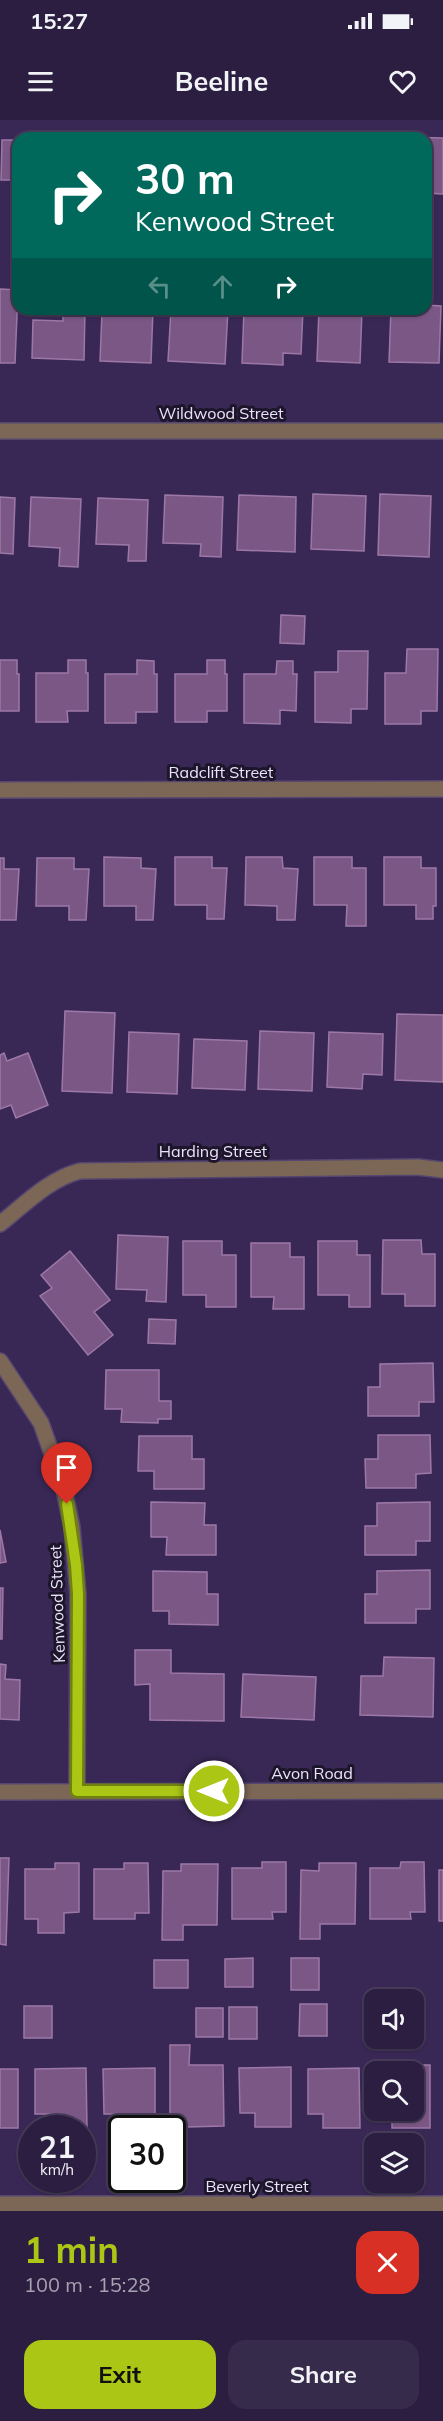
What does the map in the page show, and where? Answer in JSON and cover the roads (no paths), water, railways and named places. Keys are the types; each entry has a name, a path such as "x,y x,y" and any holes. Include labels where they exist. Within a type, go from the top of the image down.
{"street":[{"name":"Wildwood Street","path":"0,431 443,431"},
{"name":"Radclift Street","path":"0,790 443,789"},
{"name":"Harding Street","path":"0,1224 52,1182 80,1171 406,1167 443,1170"},
{"name":"Kenwood Street","path":"0,1361 41,1423 63,1485 72,1527 78,1594 77,1791"},
{"name":"Avon Road","path":"0,1792 443,1791"},
{"name":"Beverly Street","path":"0,2204 443,2204"}]}
